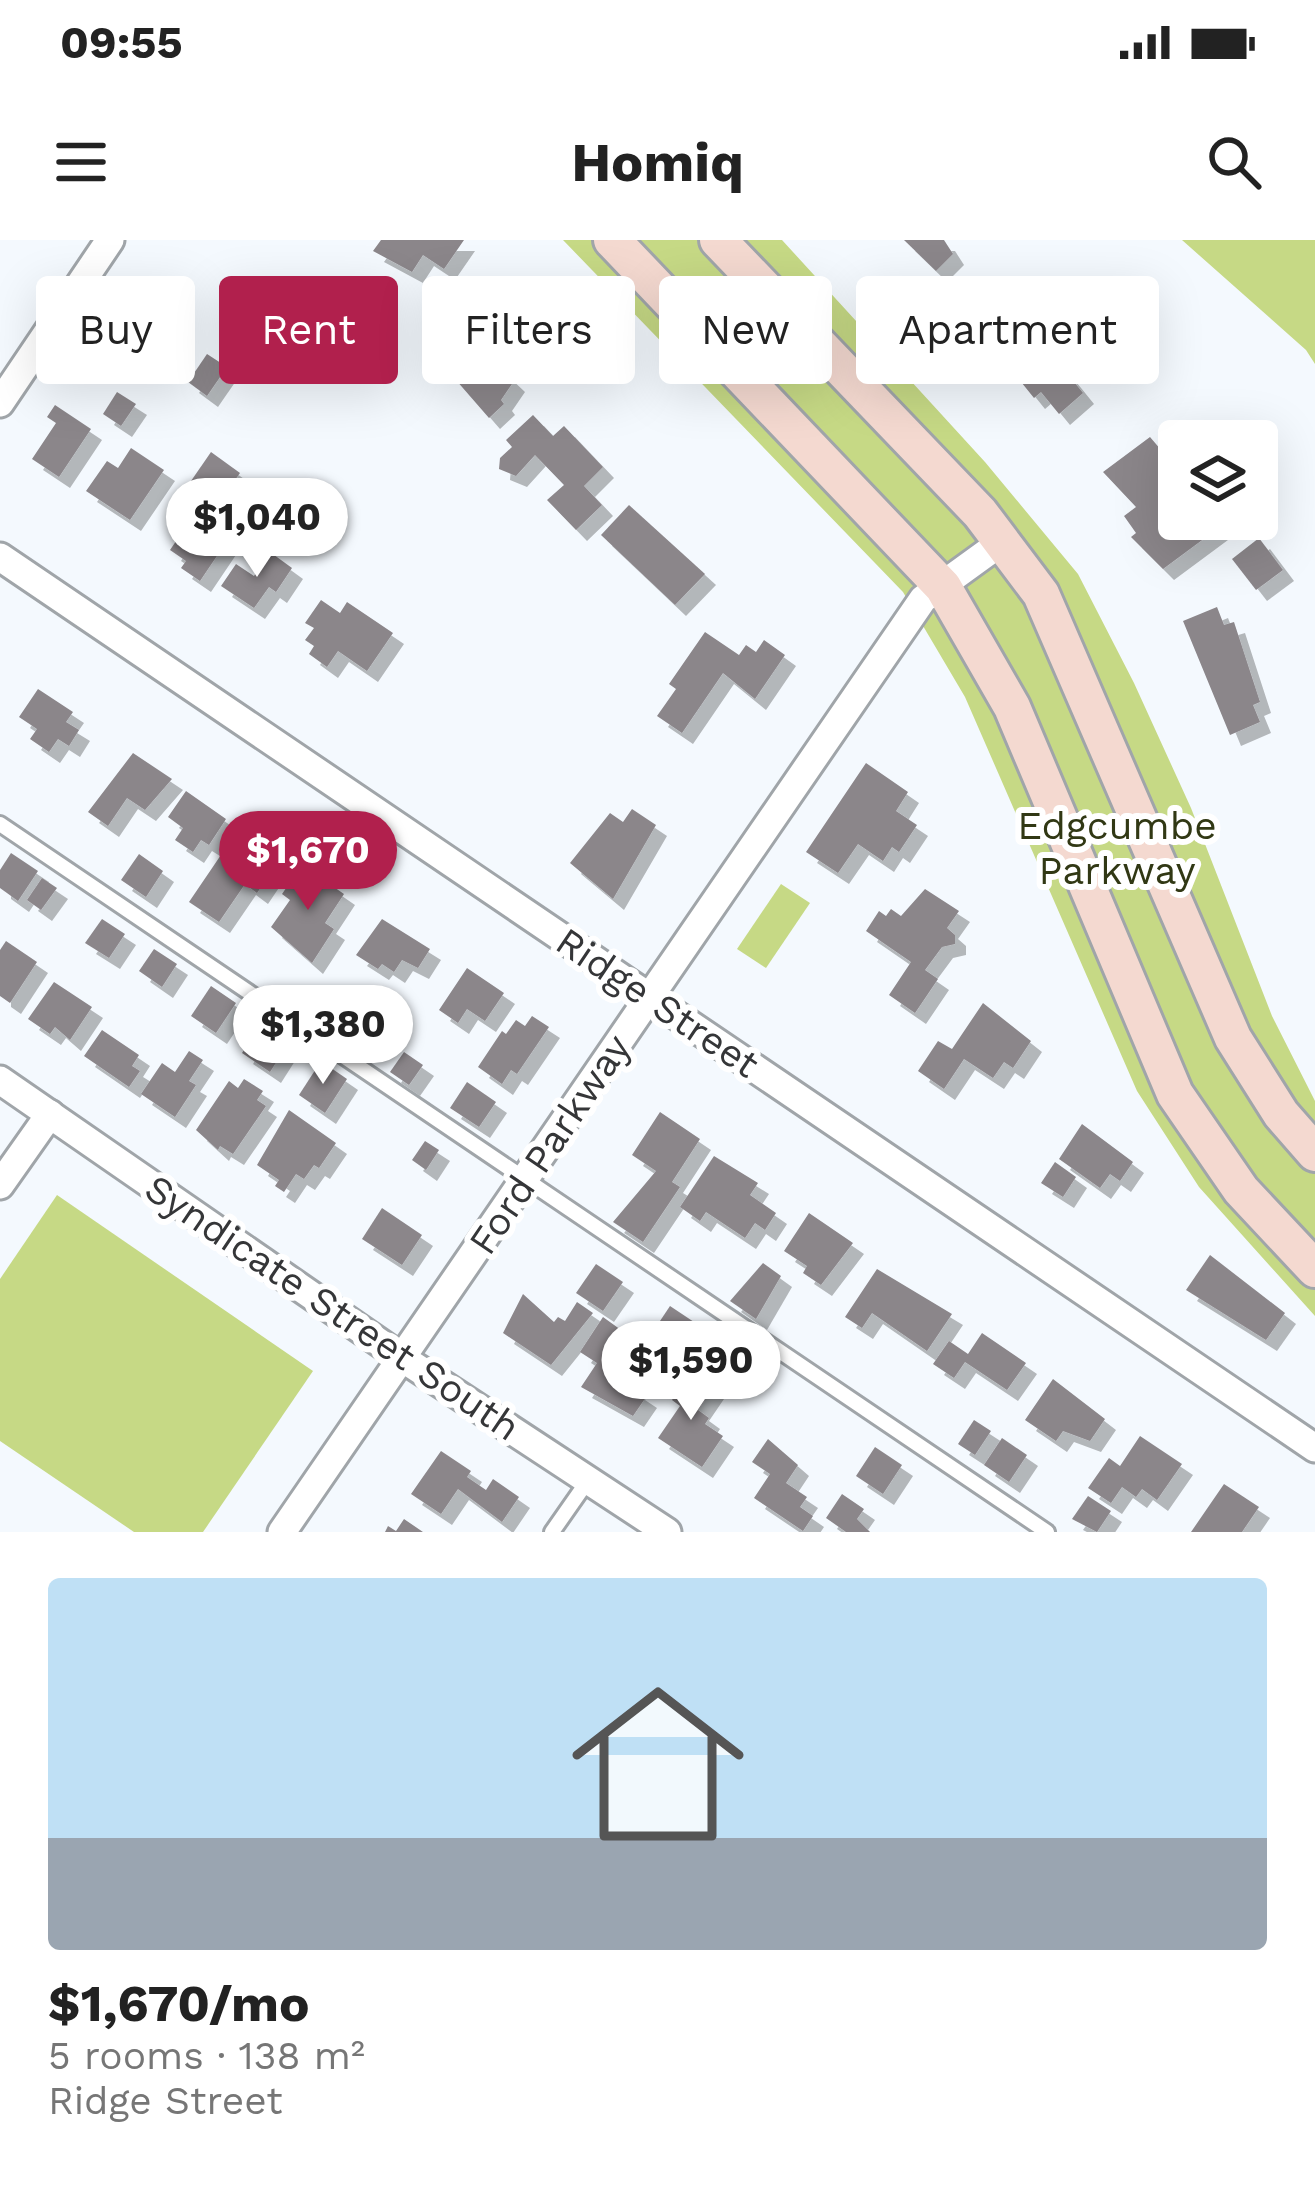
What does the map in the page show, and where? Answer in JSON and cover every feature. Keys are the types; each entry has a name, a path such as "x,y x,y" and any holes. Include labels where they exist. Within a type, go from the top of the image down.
{"street":[{"path":"0,404 110,240"},
{"path":"612,240 943,587 1012,707 1175,1094 1241,1190 1315,1269"},
{"path":"718,240 1003,541 1058,623 1233,1038 1281,1114 1315,1153"},
{"name":"Ford Parkway","path":"282,1532 923,599 1003,541"},
{"name":"Ridge Street","path":"0,557 1315,1448"},
{"name":"Syndicate Street South","path":"0,1081 402,1358 667,1532"},
{"path":"0,1185 50,1114"}],"lane":[{"path":"0,824 1047,1532"},
{"path":"552,1532 589,1479"}],"green space":[{"name":"Edgcumbe Parkway","path":"563,240 782,240 815,276 659,276 659,339 635,315 635,276 598,276"},
{"path":"1182,240 1315,240 1315,364 1306,350"},
{"name":"Edgcumbe Parkway","path":"832,295 856,321 856,384 914,384 1078,574 1134,683 1191,808 1272,1016 1315,1101 1315,1316 1199,1187 1137,1091 965,697 903,592 702,384 832,384"},
{"path":"781,884 810,903 766,968 737,949"},
{"path":"57,1195 313,1371 203,1532 134,1532 0,1441 0,1279"}],"building":[{"path":"381,240 464,240 444,269 423,255 412,272 373,251"},
{"path":"904,240 944,240 953,254 936,271"},
{"path":"207,354 219,362 219,379 207,396 191,384 195,384 195,372"},
{"path":"459,384 512,384 501,400 504,404 489,418"},
{"path":"1023,384 1076,384 1083,393 1059,414 1041,392 1034,398"},
{"path":"117,392 136,404 121,426 103,414"},
{"path":"55,405 91,429 59,477 32,459 56,423 47,417"},
{"path":"533,415 553,436 564,426 603,467 584,486 602,505 576,530 547,500 564,485 535,455 516,476 499,469 500,458 512,447 506,440"},
{"path":"1150,437 1158,446 1158,540 1202,540 1163,569 1131,537 1136,533 1124,516 1136,507 1103,472"},
{"path":"131,448 164,470 130,520 86,491 107,461 118,468"},
{"path":"211,452 240,473 220,501 191,481"},
{"path":"629,505 705,574 675,605 601,535"},
{"path":"191,519 210,532 215,524 231,535 200,581 181,568 186,561 170,550"},
{"path":"1260,540 1283,570 1256,590 1232,559"},
{"path":"270,552 292,568 276,592 269,587 254,608 221,586 236,564 254,576"},
{"path":"321,600 340,613 347,602 393,633 367,671 338,651 327,667 309,654 314,646 305,640 314,628 305,623"},
{"path":"1217,607 1224,625 1234,622 1260,702 1253,705 1260,722 1230,735 1183,621"},
{"path":"705,632 739,655 746,645 756,652 764,640 785,655 755,699 723,673 682,733 657,716 676,689 669,684"},
{"path":"38,689 73,712 66,722 79,730 69,746 58,739 49,752 30,739 37,729 19,717"},
{"path":"133,753 172,779 145,810 127,798 108,826 88,812"},
{"path":"866,763 908,792 896,811 917,825 899,852 892,847 883,861 858,844 838,873 806,852"},
{"path":"186,791 226,819 209,845 201,840 193,852 175,840 183,828 168,817"},
{"path":"632,809 656,825 613,899 570,863 610,813 623,822"},
{"path":"247,828 284,853 257,893 245,884 219,922 189,902 225,849 230,853"},
{"path":"11,853 38,871 18,901 0,888 0,870"},
{"path":"139,854 163,871 146,897 121,880"},
{"path":"302,865 344,894 325,923 334,929 312,963 271,927 290,900 282,894"},
{"path":"42,878 57,888 41,910 27,900"},
{"path":"925,889 959,911 947,928 955,935 955,944 942,947 925,970 938,979 915,1013 889,995 911,962 866,931 879,911 886,916 891,909 901,916"},
{"path":"102,919 125,934 109,958 85,943"},
{"path":"382,919 430,949 418,968 402,960 394,972 382,964 378,969 356,955"},
{"path":"6,941 37,962 10,1003 0,996 0,950"},
{"path":"154,949 177,964 162,987 139,971"},
{"path":"467,968 504,993 485,1021 467,1009 458,1023 439,1010"},
{"path":"54,982 92,1007 70,1040 55,1027 50,1034 28,1019"},
{"path":"211,986 236,1003 216,1033 191,1016"},
{"path":"323,994 346,1010 331,1032 308,1016"},
{"path":"983,1003 1031,1041 1013,1068 1004,1062 993,1078 964,1059 944,1089 918,1071 938,1041 952,1049"},
{"path":"532,1016 549,1027 517,1074 511,1070 502,1084 478,1067 502,1031 506,1034 516,1020 525,1026"},
{"path":"102,1030 139,1055 132,1066 140,1071 129,1087 84,1056"},
{"path":"257,1031 284,1050 270,1072 242,1053"},
{"path":"189,1051 203,1060 189,1081 196,1085 175,1117 141,1094 162,1063 175,1072"},
{"path":"404,1052 423,1065 409,1085 390,1072"},
{"path":"321,1061 347,1079 325,1113 299,1095"},
{"path":"244,1079 263,1091 257,1100 266,1106 233,1154 220,1146 218,1150 196,1130 229,1081 238,1088"},
{"path":"467,1082 496,1102 479,1127 450,1108"},
{"path":"289,1110 336,1143 319,1168 314,1165 304,1179 296,1174 284,1192 275,1186 279,1180 257,1165"},
{"path":"660,1112 700,1139 672,1182 680,1187 643,1242 613,1222 656,1171 632,1155"},
{"path":"1082,1124 1133,1162 1120,1181 1110,1174 1100,1188 1059,1159"},
{"path":"425,1141 439,1150 426,1170 412,1160"},
{"path":"714,1156 758,1183 750,1195 776,1213 765,1230 755,1223 745,1238 706,1212 700,1221 680,1207"},
{"path":"1055,1162 1076,1177 1063,1197 1041,1183"},
{"path":"382,1208 422,1235 402,1265 362,1239"},
{"path":"809,1213 853,1243 821,1285 803,1273 807,1266 784,1251"},
{"path":"1210,1255 1285,1313 1266,1340 1186,1290"},
{"path":"763,1263 781,1276 756,1319 730,1301"},
{"path":"596,1264 623,1282 603,1311 576,1293"},
{"path":"877,1269 952,1314 927,1351 872,1313 862,1328 845,1317"},
{"path":"523,1294 554,1322 558,1317 565,1321 577,1302 593,1313 551,1365 503,1333"},
{"path":"670,1306 703,1328 685,1355 652,1333"},
{"path":"603,1317 621,1330 613,1342 627,1351 620,1361 639,1381 634,1389 646,1397 633,1416 581,1387 597,1363 580,1352"},
{"path":"982,1333 1026,1363 1007,1390 965,1362 954,1378 933,1364 949,1341 968,1354"},
{"path":"690,1373 713,1388 698,1410 709,1418 705,1424 723,1436 702,1467 658,1438 680,1406 672,1400"},
{"path":"1053,1379 1105,1419 1090,1441 1063,1431 1056,1441 1025,1420"},
{"path":"974,1420 991,1431 975,1455 958,1444"},
{"path":"1140,1436 1182,1464 1157,1500 1142,1489 1136,1497 1122,1487 1111,1503 1088,1488 1109,1458 1120,1466"},
{"path":"1002,1438 1027,1455 1009,1482 984,1465"},
{"path":"768,1439 798,1465 786,1483 807,1497 800,1507 813,1516 803,1531 754,1498 770,1474 752,1462"},
{"path":"875,1447 902,1465 883,1494 856,1476"},
{"path":"441,1451 471,1471 467,1477 486,1490 493,1479 519,1497 502,1522 458,1489 441,1514 411,1494"},
{"path":"1224,1484 1259,1507 1242,1532 1191,1532"},
{"path":"842,1494 864,1509 857,1519 870,1532 846,1532 826,1518"},
{"path":"1088,1496 1111,1511 1097,1532 1072,1519"},
{"path":"404,1519 423,1532 385,1532 388,1526 396,1531"}]}
